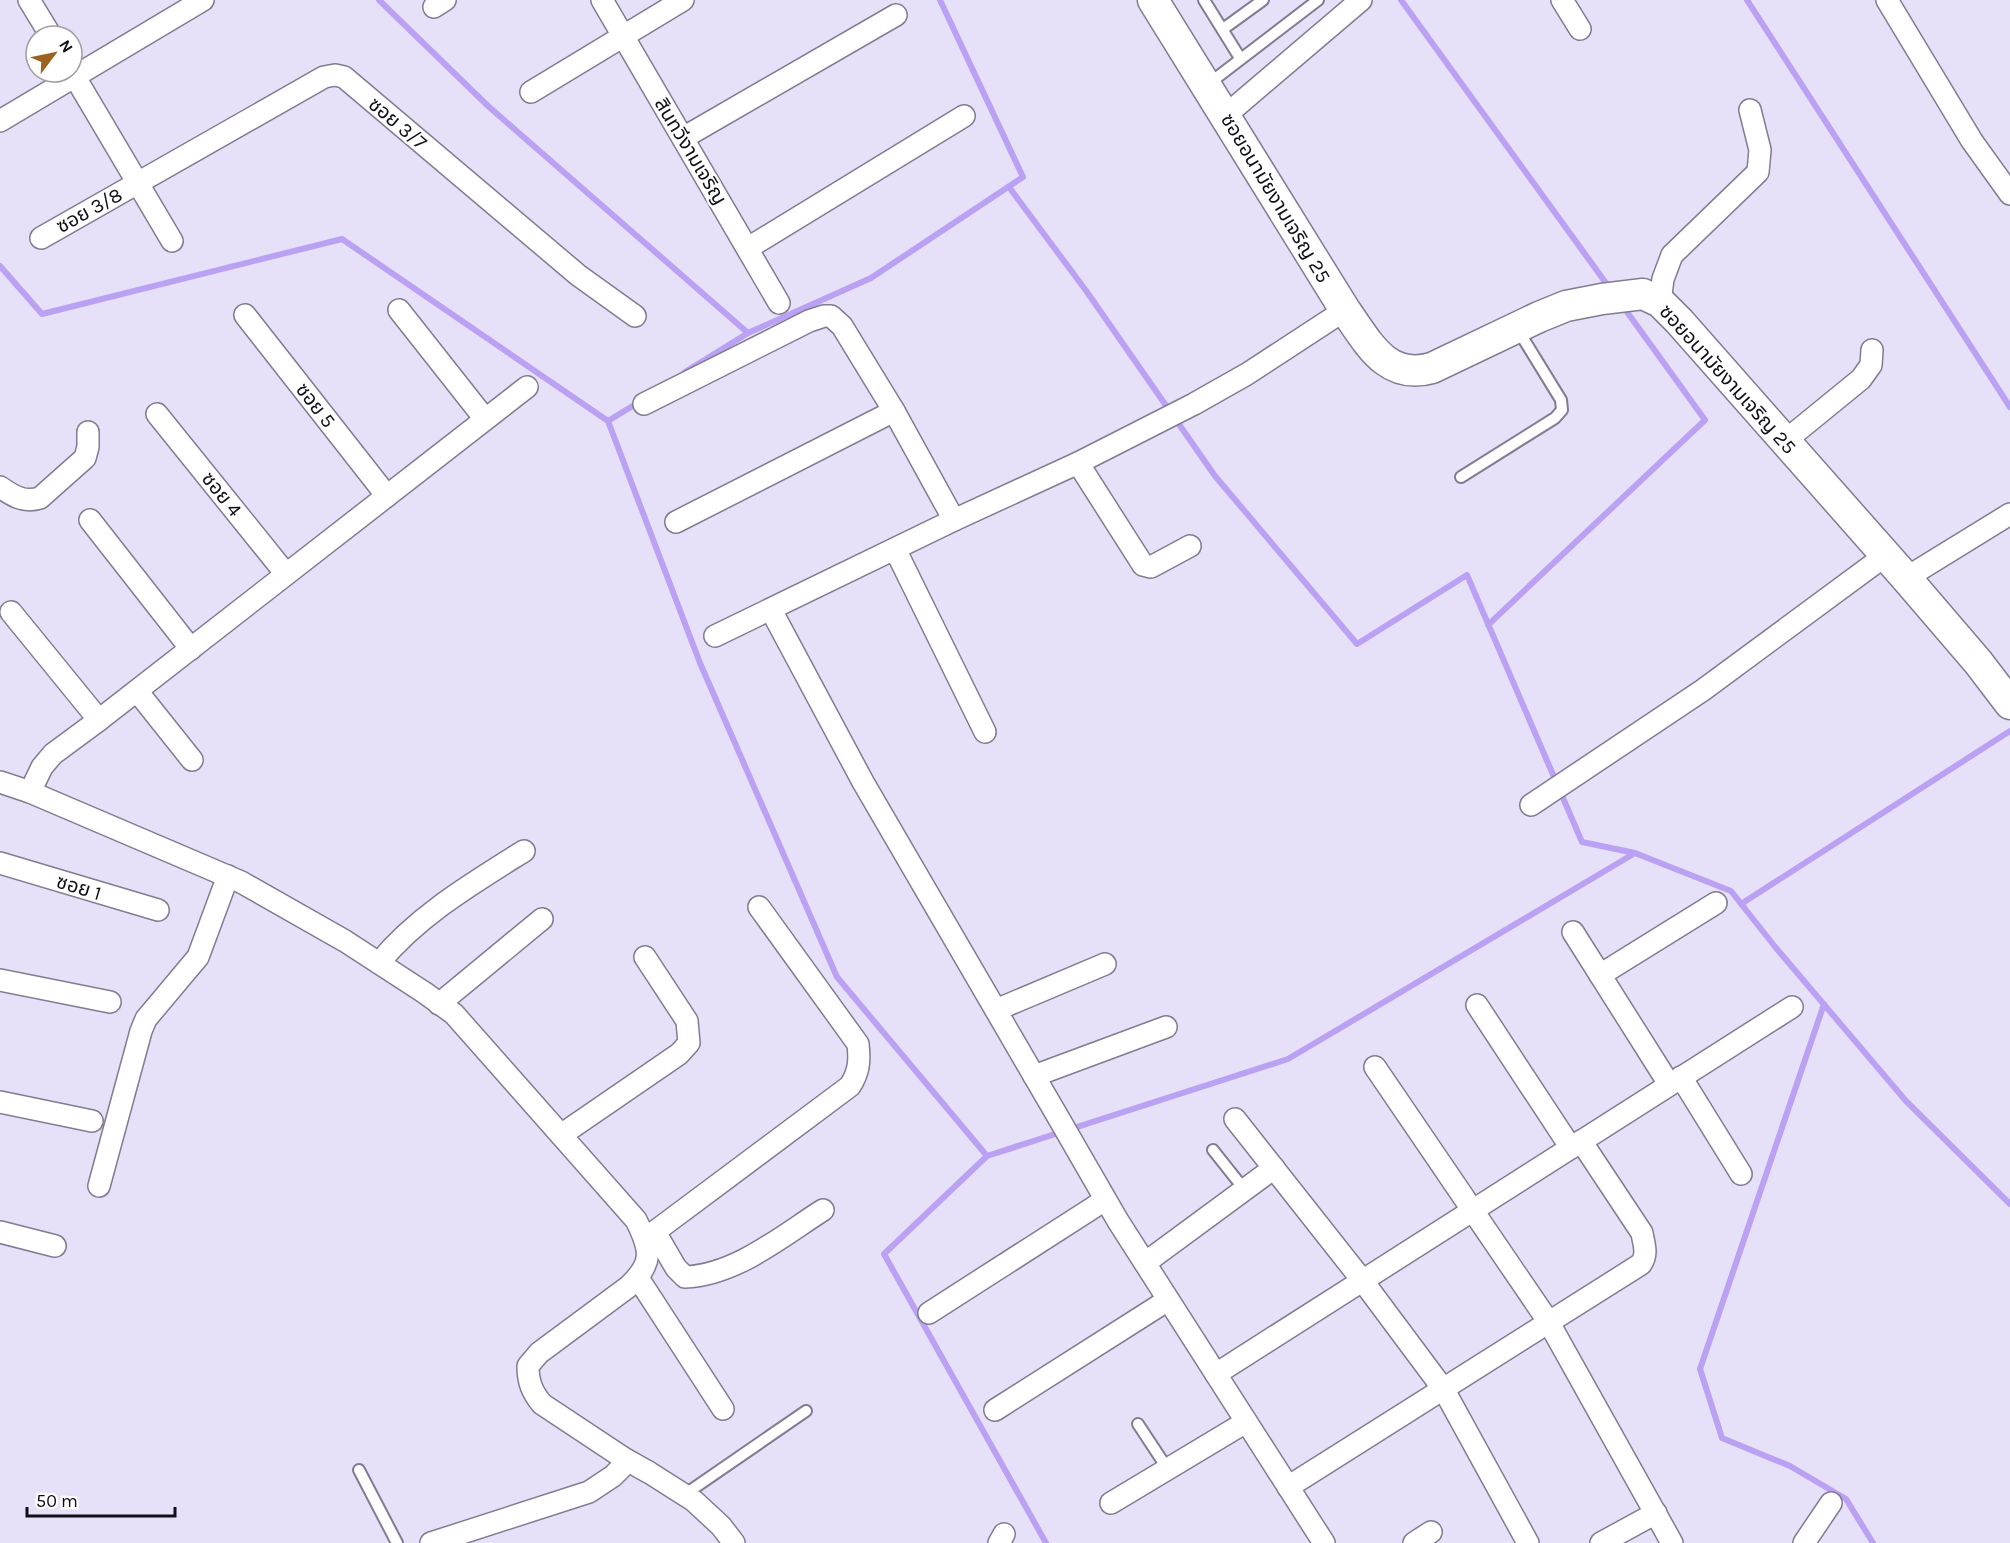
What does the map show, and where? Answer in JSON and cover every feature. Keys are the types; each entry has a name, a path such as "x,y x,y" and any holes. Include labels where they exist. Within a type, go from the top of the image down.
{"street":[{"path":"29,0 44,24"},
{"path":"84,68 204,0"},
{"name":"สินทวีงามเจริญ","path":"602,0 778,303"},
{"path":"531,92 683,0"},
{"name":"ซอยอนามัยงามเจริญ 25","path":"1153,0 1345,310 1372,348 1386,362 1404,371 1419,372 1432,368 1566,306 1643,294 1660,303 1679,321 1886,555 1978,662 2010,705"},
{"path":"1562,0 1580,29"},
{"path":"1887,0 1972,141 2010,194"},
{"path":"1226,115 1360,1"},
{"path":"683,138 896,15"},
{"name":"ซอย 3/7","path":"138,183 324,77 335,75 345,77 578,275 635,316"},
{"path":"0,121 57,84"},
{"path":"79,84 172,241"},
{"path":"1660,303 1663,279 1672,255 1758,172 1760,150 1750,110"},
{"path":"748,248 964,116"},
{"name":"ซอย 3/8","path":"41,238 138,183"},
{"path":"399,310 485,419"},
{"path":"715,636 954,519 1078,463 1194,405 1345,310"},
{"name":"ซอย 5","path":"244,315 387,496"},
{"path":"644,404 808,321 831,316 842,326 894,411 954,519"},
{"path":"1785,441 1861,380 1871,365 1872,350"},
{"path":"30,792 42,767 53,754 527,387"},
{"path":"676,522 894,411"},
{"name":"ซอย 4","path":"157,414 286,574"},
{"path":"0,487 21,499 40,498 85,458 88,432"},
{"path":"1078,463 1143,565 1151,567 1191,546"},
{"path":"1906,578 2010,514"},
{"path":"90,520 191,649"},
{"path":"895,549 985,732"},
{"path":"1531,805 1703,690 1886,555"},
{"path":"771,610 863,782 1077,1153 1144,1263 1324,1543"},
{"path":"11,612 99,720"},
{"path":"137,691 192,760"},
{"path":"0,782 30,792 228,876 327,931 454,1014 685,1277 702,1276 734,1266 823,1210"},
{"path":"379,963 394,945 450,899 524,851"},
{"name":"ซอย 1","path":"0,863 158,910"},
{"path":"99,1186 143,1025 198,957 228,876"},
{"path":"1600,975 1716,903"},
{"path":"734,1543 721,1526 684,1495 542,1404 533,1394 528,1378 528,1366 539,1353 638,1278 648,1259 650,1236 850,1086 858,1074 860,1060 858,1044 759,907"},
{"path":"439,1004 542,919"},
{"path":"1573,932 1600,975 1741,1174"},
{"path":"561,1135 679,1054 689,1043 687,1021 645,957"},
{"path":"996,1010 1105,964"},
{"path":"0,980 110,1002"},
{"path":"1288,1487 1641,1264 1645,1258 1646,1251 1642,1233 1477,1005"},
{"path":"1215,1374 1792,1007"},
{"path":"1034,1076 1166,1027"},
{"path":"1376,1067 1548,1322 1672,1543"},
{"path":"0,1102 92,1121"},
{"path":"1235,1119 1362,1280 1444,1390 1528,1543"},
{"path":"1144,1263 1274,1168"},
{"path":"929,1314 1106,1200"},
{"path":"0,1232 55,1245"},
{"path":"638,1278 723,1409"},
{"path":"995,1410 1168,1300"},
{"path":"1111,1503 1246,1422"},
{"path":"431,1543 589,1492 613,1476 623,1466 625,1459"},
{"path":"1803,1543 1831,1503"},
{"path":"1601,1543 1656,1513"}],"lane":[{"path":"1204,0 1240,58"},
{"path":"1223,29 1263,0"},
{"path":"1206,85 1318,0"},
{"path":"1461,477 1556,418 1562,411 1561,400 1516,328"},
{"path":"1213,1150 1244,1189"},
{"path":"684,1495 806,1411"},
{"path":"1138,1424 1167,1468"},
{"path":"359,1470 397,1543"}],"waterway":[{"path":"379,0 488,106 748,333"},
{"path":"685,372 748,333 871,278 1023,177 940,0"},
{"path":"1401,0 1611,290"},
{"path":"1747,0 2010,407"},
{"path":"1009,187 1087,292 1215,476 1357,644 1467,575 1582,842 1635,853 1288,1059 987,1156 884,1254 1046,1543"},
{"path":"0,266 42,314 342,239 608,421 700,663 837,977 987,1156"},
{"path":"1488,625 1705,420 1622,305"},
{"path":"608,421 639,402"},
{"path":"1741,904 2010,731"},
{"path":"1635,853 1731,891 1776,948 1906,1101 2010,1204"},
{"path":"1824,1004 1700,1369 1722,1438 1790,1466 1846,1499 1873,1543"}]}
